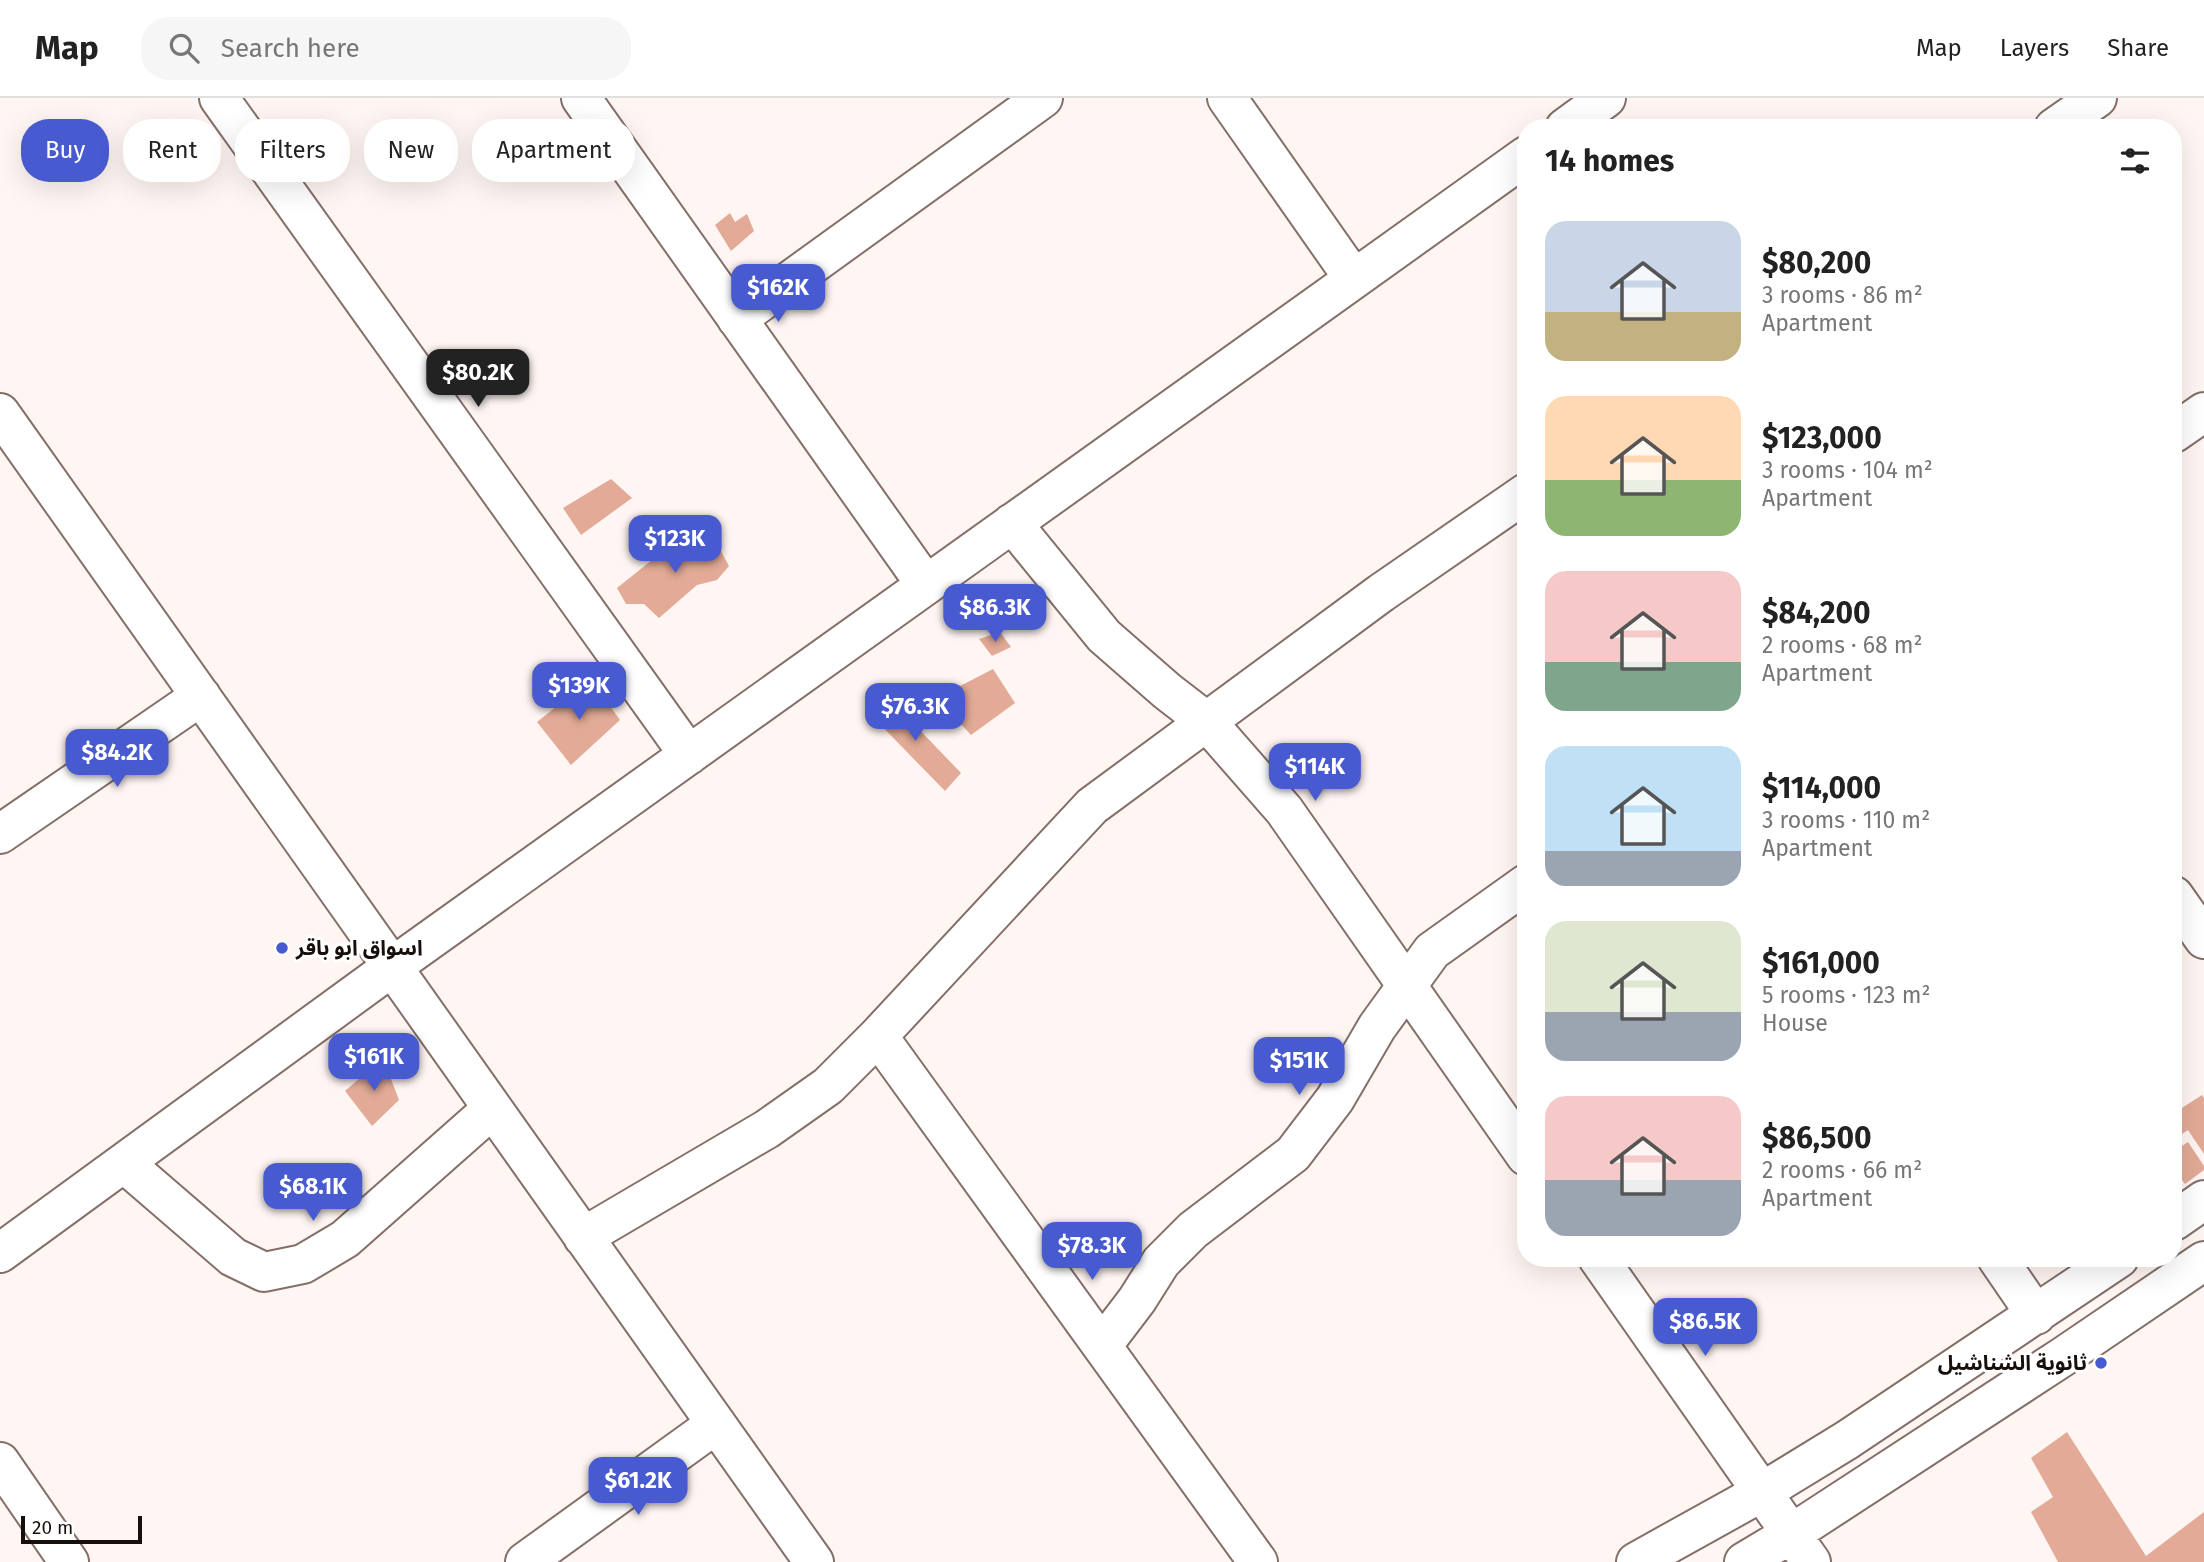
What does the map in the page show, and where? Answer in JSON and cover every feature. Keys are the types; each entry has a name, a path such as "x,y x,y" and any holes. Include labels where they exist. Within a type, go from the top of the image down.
{"street":[{"path":"219,98 688,755"},
{"path":"581,98 926,585"},
{"path":"737,319 1043,98"},
{"path":"1227,98 1354,279"},
{"path":"1577,119 1606,98"},
{"path":"2067,119 2097,98"},
{"path":"0,1253 688,755 1517,162"},
{"path":"0,414 814,1562"},
{"path":"583,1237 767,1129 828,1086 1092,806 1381,593 1517,499"},
{"path":"1012,523 1104,636 1207,722 1284,810 1517,1143"},
{"path":"0,834 201,696"},
{"path":"1102,1346 1138,1300 1161,1262 1193,1230 1293,1154 1335,1099 1377,1027 1432,951 1517,890"},
{"path":"2182,907 2204,939"},
{"path":"878,1036 1258,1562"},
{"path":"124,1163 233,1257 264,1272 303,1264 345,1239 492,1109"},
{"path":"2182,1215 2204,1200"},
{"path":"1744,1562 1801,1548 2064,1356 2204,1261"},
{"path":"1604,1267 1801,1548"},
{"path":"2003,1267 2036,1315"},
{"path":"1636,1562 1762,1492 1902,1405 2106,1267"},
{"path":"525,1562 716,1424"},
{"path":"0,1462 69,1562"}],"building":[{"path":"730,213 735,222 747,214 754,231 731,251 715,225"},
{"path":"611,479 632,498 581,535 563,508"},
{"path":"704,520 729,566 717,580 697,585 659,618 644,604 626,604 617,588 662,552 678,567"},
{"path":"1000,632 1011,647 992,656 979,639"},
{"path":"993,669 1015,703 971,735 937,698"},
{"path":"591,679 620,720 571,765 537,722"},
{"path":"886,695 961,773 945,791 870,714"},
{"path":"383,1058 399,1100 372,1126 345,1091"},
{"path":"2202,1095 2204,1098 2204,1154 2188,1130 2182,1134 2182,1108"},
{"path":"2188,1142 2204,1166 2204,1170 2185,1184 2182,1180 2182,1146"},
{"path":"2067,1432 2146,1556 2204,1512 2204,1562 2058,1562 2031,1512 2053,1497 2031,1458"}],"place":[{"name":"اسواق ابو باقر","path":"282,948"},
{"name":"ثانوية الشناشيل","path":"2101,1363"}]}
